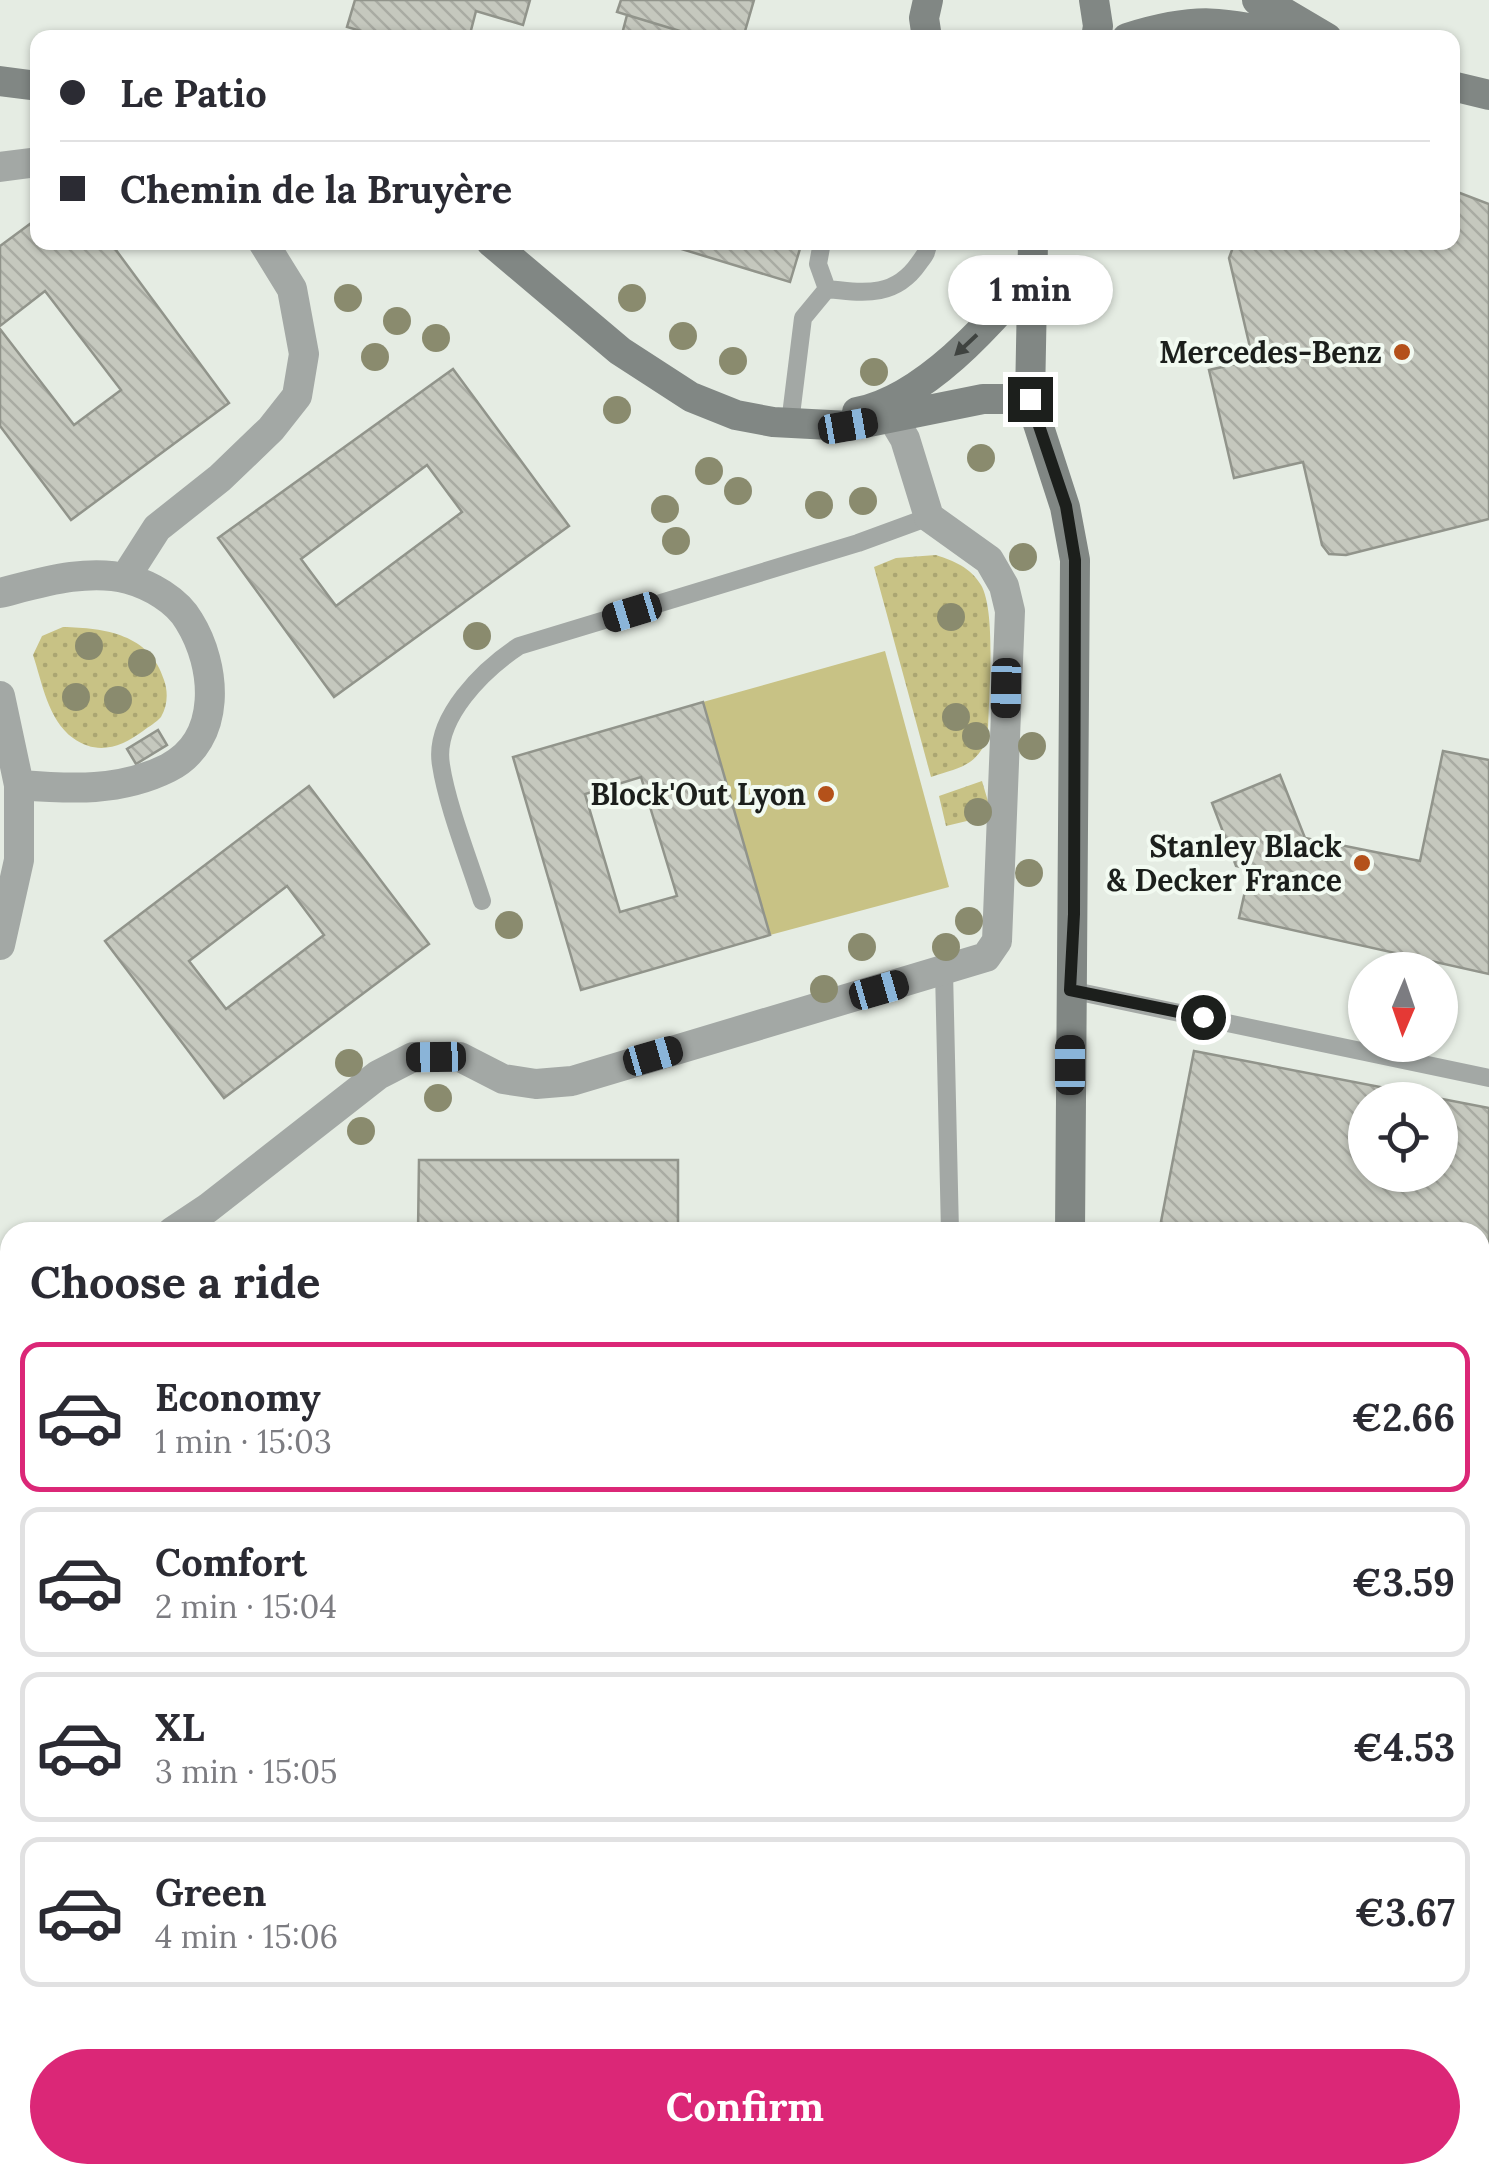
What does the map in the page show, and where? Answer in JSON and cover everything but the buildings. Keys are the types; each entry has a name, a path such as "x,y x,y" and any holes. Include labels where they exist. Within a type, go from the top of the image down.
{"main road":[{"path":"925,30 928,0"},
{"path":"1094,0 1097,30"},
{"path":"1257,0 1314,30"},
{"path":"1155,30 1184,22 1226,22 1260,30"},
{"path":"0,81 30,85"},
{"path":"1460,88 1489,95"},
{"path":"500,250 620,351 690,398 736,414 848,426 983,399 1030,399"},
{"path":"1033,250 1030,399 1066,506 1075,560 1070,1222"},
{"path":"790,422 865,410 920,384 965,348 1032,274"}],"street":[{"path":"0,167 30,163"},
{"path":"124,578 157,528 220,478 272,429 297,396 304,354 292,289 268,250"},
{"path":"187,1222 378,1076 413,1058 460,1057 504,1078 536,1084 572,1081 986,957 996,941 1010,611 1004,586 989,560 929,517 905,439 893,419"},
{"path":"0,593 76,576 124,578 156,590 188,618 211,672 208,717 197,743 170,767 112,788 19,785"},
{"path":"0,696 19,785 19,860 0,944"}],"lane":[{"path":"821,250 818,264 826,290"},
{"path":"826,290 879,294 908,278 928,250"},
{"path":"790,422 804,318 826,290"},
{"path":"482,900 440,762 442,737 450,717 489,666 520,646 858,543 929,517"},
{"path":"944,971 950,1222"},
{"path":"1070,990 1489,1078"}],"green space":[{"path":"936,555 967,569 981,585 989,616 990,680 988,737 983,747 966,765 931,777 874,567 896,558"},
{"path":"63,627 110,632 148,652 166,689 165,708 159,719 135,737 109,747 82,744 64,730 47,700 33,655 42,636"},
{"name":"Block'Out Lyon","path":"885,651 949,887 770,935 703,702"},
{"path":"982,781 992,815 946,826 939,796"}],"place":[{"name":"Mercedes-Benz","path":"1402,352"},
{"name":"Block'Out Lyon","path":"826,794"},
{"name":"Stanley Black & Decker France","path":"1362,863"}],"route":[{"path":"1030,399 1066,506 1075,560 1074,914 1070,990 1203,1017"}]}
